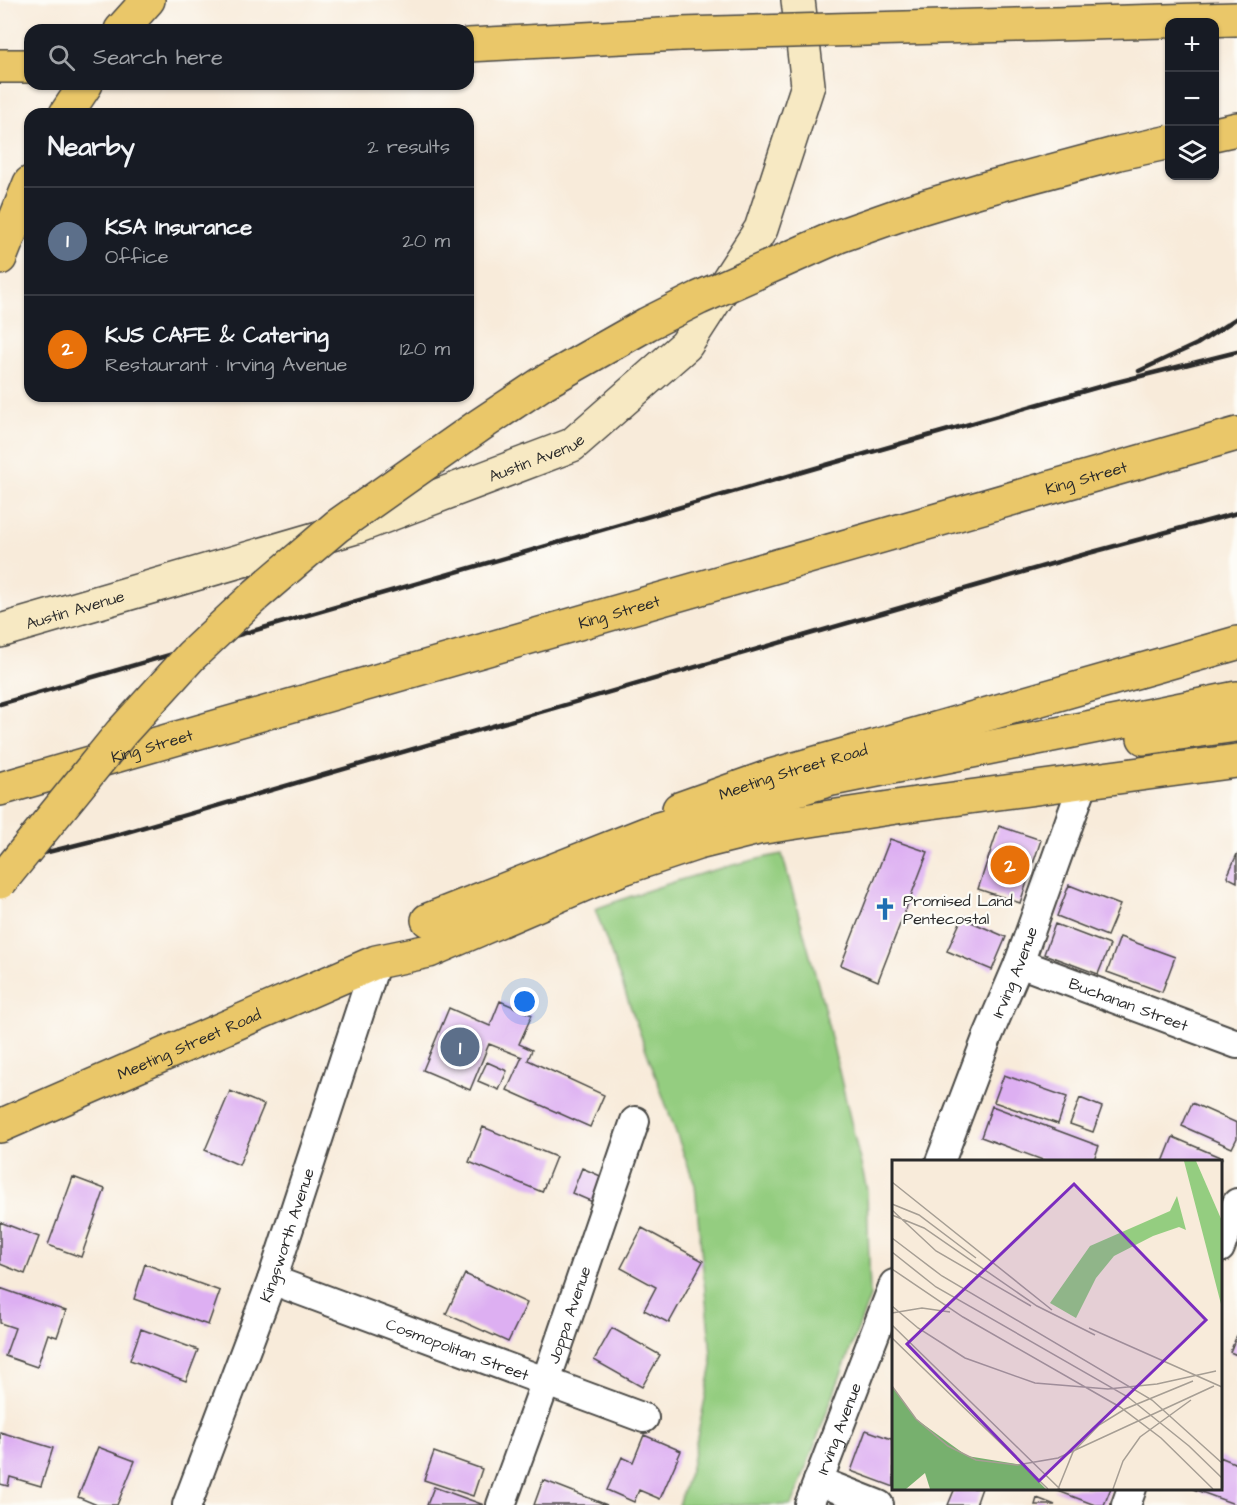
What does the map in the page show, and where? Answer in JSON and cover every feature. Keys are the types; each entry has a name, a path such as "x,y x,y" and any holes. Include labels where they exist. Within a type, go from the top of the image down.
{"main road":[{"path":"126,24 148,0"},
{"path":"474,45 680,34 1237,19"},
{"path":"0,66 24,66"},
{"path":"70,108 82,90"},
{"path":"1219,133 1237,129"},
{"path":"0,882 121,734 191,656 257,594 337,526 543,383 647,324 699,298 839,236 980,190 1165,143"},
{"path":"0,258 24,198"},
{"name":"King Street","path":"0,789 1237,434"},
{"name":"Meeting Street Road","path":"376,962 428,920 509,879 621,829 774,775 1237,643"},
{"path":"428,920 658,829 832,779 1237,698"},
{"path":"586,883 679,845 799,807 1120,741 1237,725"},
{"name":"Meeting Street Road","path":"0,1126 376,962 429,951 586,883 657,856 788,822 1237,761"}],"street":[{"name":"Austin Avenue","path":"0,631 356,527 572,445 686,345 761,229 808,85 798,0"},
{"name":"Irving Avenue","path":"940,1160 987,1038 1019,963 1084,781"},
{"name":"Kingsworth Avenue","path":"187,1505 272,1280 376,962"},
{"name":"Buchanan Street","path":"1019,963 1237,1044"},
{"name":"Joppa Avenue","path":"501,1505 635,1122"},
{"path":"1222,1245 1237,1203"},
{"name":"Cosmopolitan Street","path":"272,1280 644,1418"},
{"name":"Irving Avenue","path":"814,1493 892,1289"},
{"path":"1126,1505 1131,1490"},
{"path":"814,1493 879,1505"}],"green space":[{"path":"782,854 822,999 867,1190 870,1297 792,1505 678,1505 691,1467 712,1365 695,1185 595,909 687,878"}],"building":[{"path":"999,826 1041,840 1020,903 978,889"},
{"name":"Promised Land Pentecostal","path":"890,839 928,852 878,981 841,965"},
{"path":"1237,854 1237,882 1227,877"},
{"path":"1069,885 1120,905 1107,936 1057,916"},
{"path":"962,918 1006,937 992,970 947,951"},
{"path":"1055,924 1110,945 1098,974 1044,954"},
{"path":"1120,937 1175,957 1162,992 1107,972"},
{"path":"500,1001 532,1015 519,1044 532,1050 528,1060 604,1095 590,1127 507,1090 522,1057 489,1044 470,1090 423,1070 449,1008 490,1026"},
{"path":"487,1062 507,1071 499,1090 478,1081"},
{"path":"1004,1075 1067,1097 1058,1124 994,1102"},
{"path":"230,1091 264,1105 239,1165 205,1150"},
{"path":"1080,1098 1102,1107 1093,1132 1070,1124"},
{"path":"1192,1103 1237,1123 1237,1138 1232,1148 1182,1126"},
{"path":"992,1106 1099,1146 1094,1160 1043,1160 981,1137"},
{"path":"483,1127 556,1157 542,1192 469,1162"},
{"path":"1173,1137 1222,1158 1221,1160 1164,1160"},
{"path":"582,1168 605,1178 595,1203 572,1193"},
{"path":"73,1177 105,1189 81,1257 48,1245"},
{"path":"0,1222 39,1237 25,1274 0,1264"},
{"path":"642,1228 703,1261 669,1323 644,1310 656,1287 621,1268"},
{"path":"145,1264 220,1291 208,1325 134,1299"},
{"path":"465,1274 527,1303 508,1342 446,1314"},
{"path":"0,1288 66,1311 57,1337 48,1334 37,1367 5,1356 15,1328 0,1323"},
{"path":"612,1328 660,1355 642,1387 594,1360"},
{"path":"141,1329 198,1350 186,1381 130,1360"},
{"path":"1237,1335 1237,1355 1230,1352"},
{"path":"866,1430 892,1439 892,1486 851,1471"},
{"path":"0,1432 53,1448 41,1486 10,1477 8,1486 0,1484"},
{"path":"644,1435 681,1451 660,1499 639,1490 634,1502 607,1490 622,1457 633,1462"},
{"path":"98,1447 135,1461 117,1505 97,1505 78,1497"},
{"path":"434,1452 482,1469 473,1496 424,1480"},
{"path":"1222,1458 1237,1464 1237,1505 1196,1490 1222,1490"},
{"path":"543,1480 607,1505 534,1505"},
{"path":"434,1487 484,1505 427,1505"},
{"path":"954,1490 981,1490 976,1505 948,1505"},
{"path":"1056,1490 1110,1490 1104,1505 1095,1505"},
{"path":"1037,1498 1055,1505 1035,1505"}],"railway":[{"path":"1139,371 1197,344 1237,318"},
{"path":"0,704 1109,384 1237,352"},
{"path":"0,864 120,834 1089,553 1237,513"}],"place":[{"name":"KJS CAFE & Catering","path":"1010,865"},
{"name":"Promised Land Pentecostal","path":"885,909"},
{"name":"KSA Insurance","path":"460,1047"}]}
